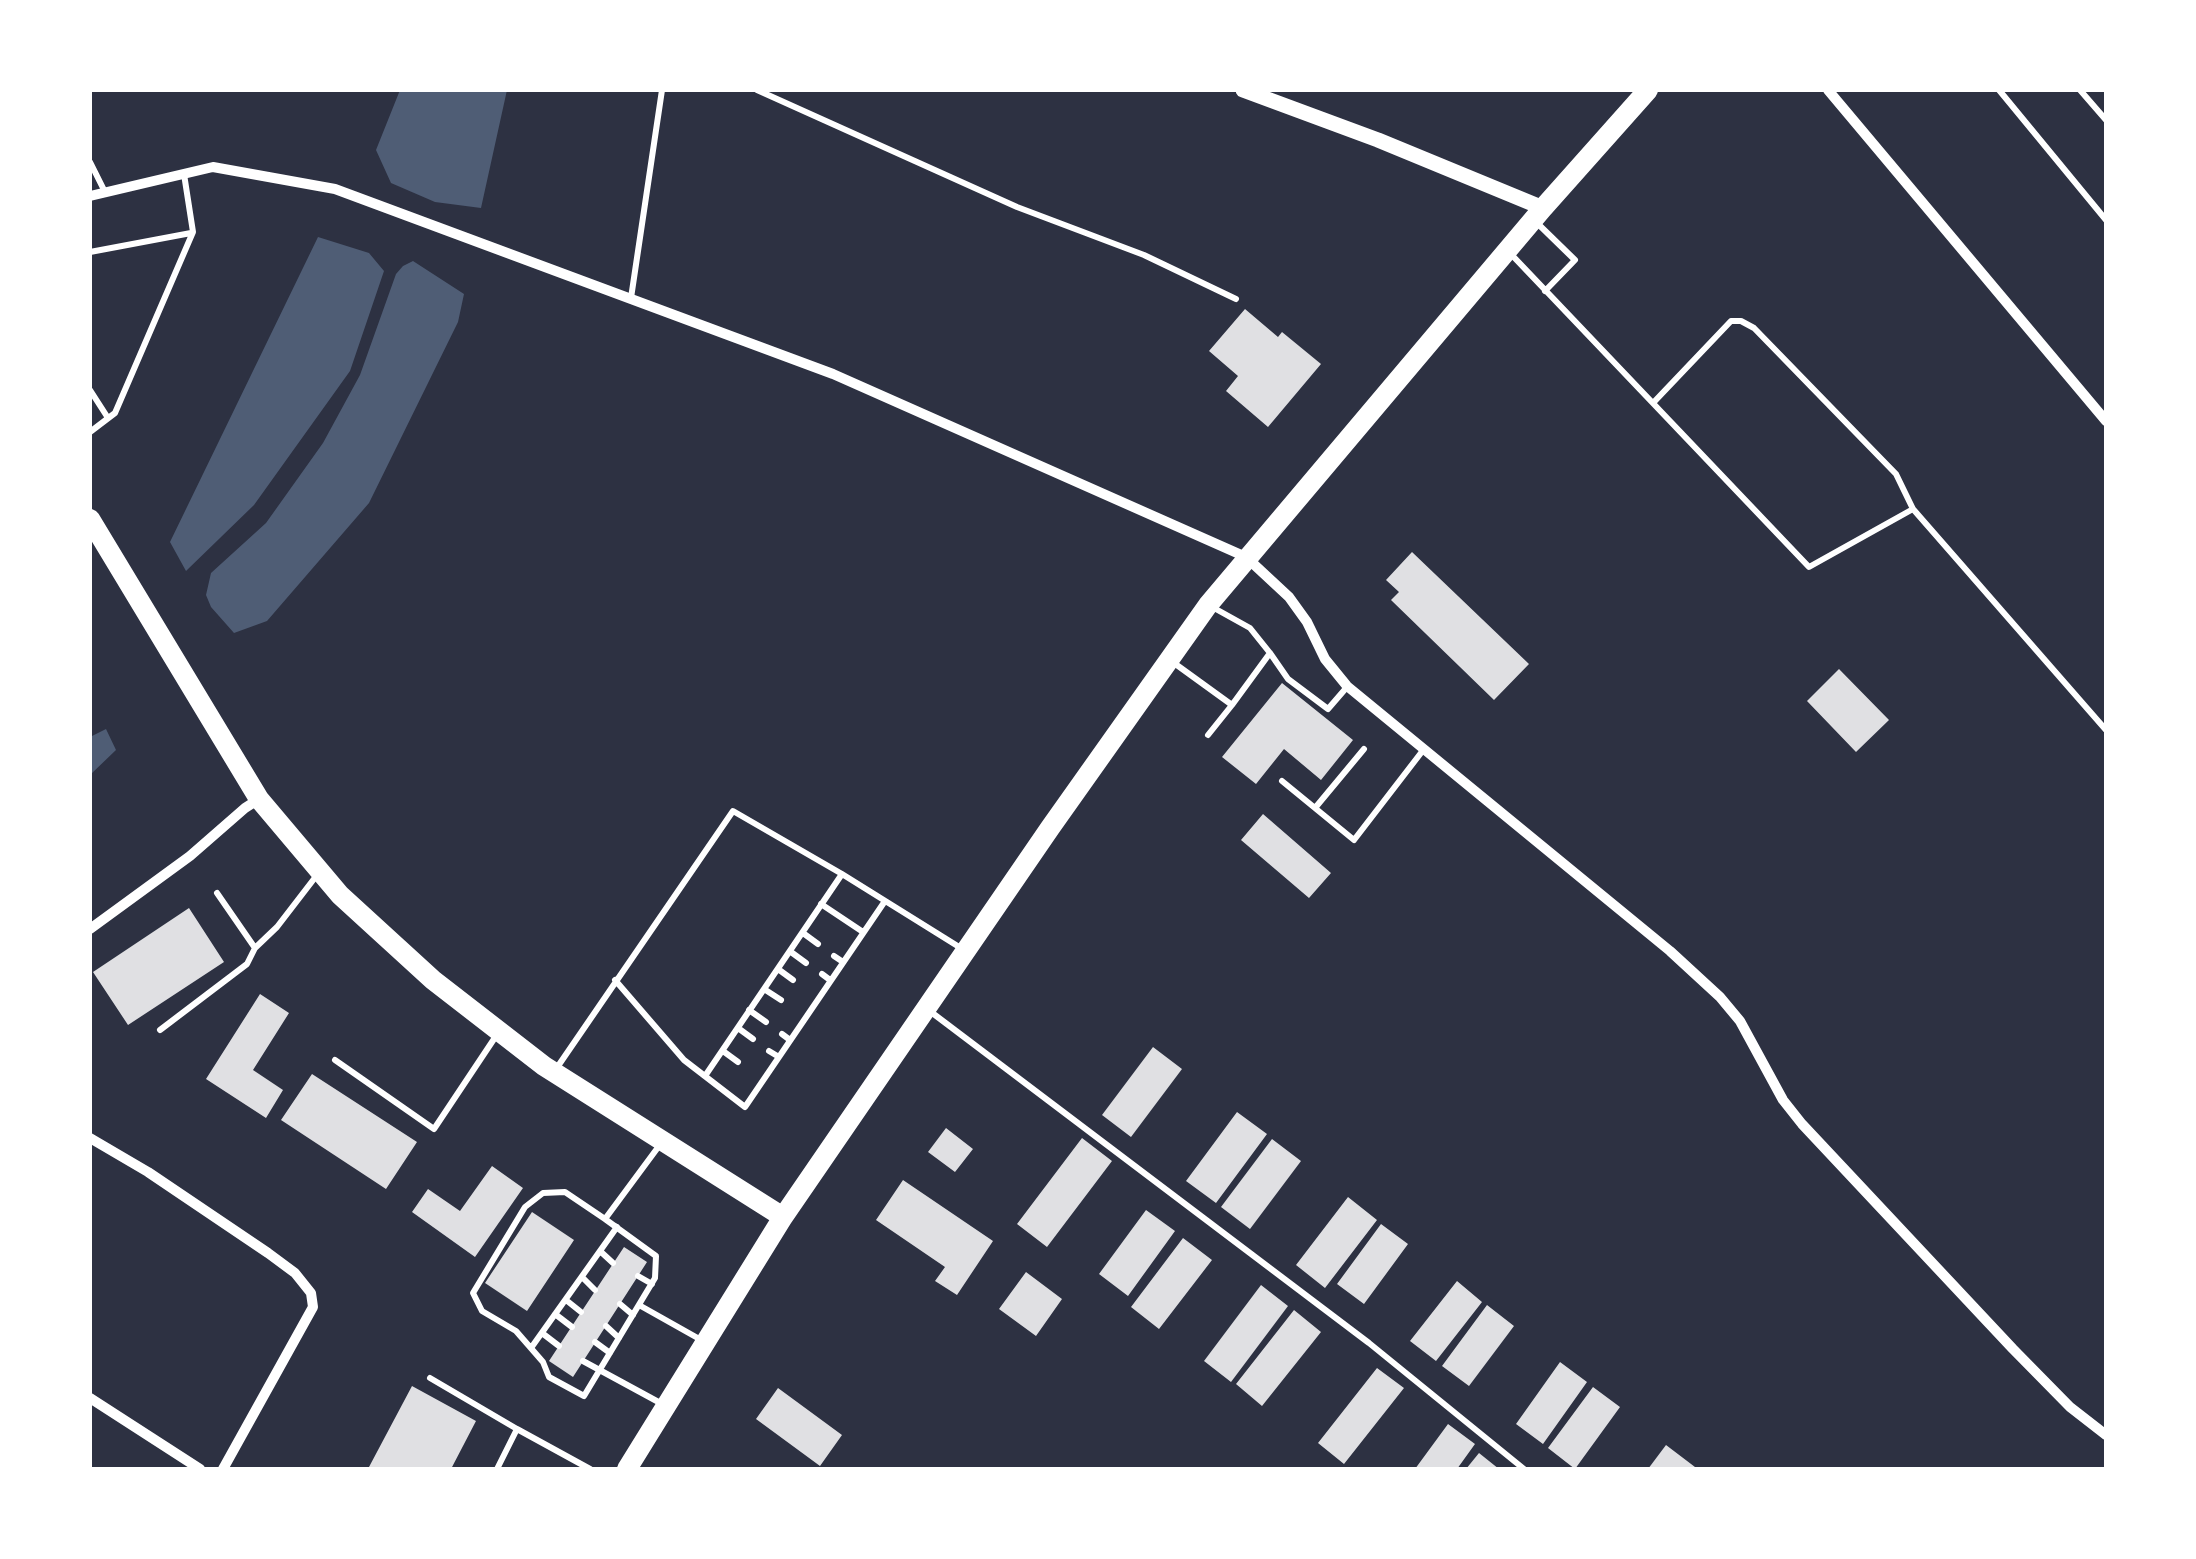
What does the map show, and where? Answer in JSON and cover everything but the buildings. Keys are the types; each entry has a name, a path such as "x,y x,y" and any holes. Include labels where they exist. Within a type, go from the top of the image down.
{"main road":[{"path":"627,1469 783,1217 1168,659 1246,557 1648,90"},
{"path":"90,519 260,799 340,895 433,980 554,1072 783,1217"}],"street":[{"path":"1243,90 1378,140 1539,214"},
{"path":"1828,90 2106,421"},
{"path":"90,196 213,167 335,189 833,374 1246,557 1289,597 1347,686 1708,985 1740,1021 1783,1100 1802,1124 2013,1349 2070,1407 2106,1435"},
{"path":"90,929 260,799"},
{"path":"90,1138 268,1253 295,1273 311,1292 313,1307 224,1469"},
{"path":"90,1398 200,1469"}],"lane":[{"path":"631,299 662,90"},
{"path":"757,90 1017,207 1144,255 1236,298"},
{"path":"1999,90 2106,220"},
{"path":"2080,90 2106,120"},
{"path":"90,162 105,192"},
{"path":"90,432 115,413 193,232 184,174"},
{"path":"1539,214 1575,260 1546,291"},
{"path":"90,252 193,232"},
{"path":"1507,250 1809,567 1912,509"},
{"path":"1653,404 1731,320 1754,328 1896,474 1912,509 2106,730"},
{"path":"90,390 108,418"},
{"path":"1208,605 1250,628 1288,679 1328,709 1347,686"},
{"path":"1208,735 1270,652"},
{"path":"1168,659 1232,705"},
{"path":"1315,808 1364,749"},
{"path":"1282,781 1354,840 1424,749"},
{"path":"554,1072 734,811 965,951"},
{"path":"160,1030 248,964 255,948 277,927 320,872"},
{"path":"705,1076 842,874"},
{"path":"218,894 255,948"},
{"path":"616,980 684,1060 745,1107 790,1040 801,1015 885,901"},
{"path":"821,904 863,932"},
{"path":"802,933 818,944"},
{"path":"790,952 806,963"},
{"path":"834,956 843,962"},
{"path":"778,969 793,980"},
{"path":"822,974 830,980"},
{"path":"764,989 781,1000"},
{"path":"926,1008 1370,1343 1524,1469"},
{"path":"750,1010 766,1022"},
{"path":"738,1028 754,1039"},
{"path":"335,1060 434,1129 499,1031"},
{"path":"782,1034 790,1040"},
{"path":"722,1050 738,1062"},
{"path":"769,1050 778,1057"},
{"path":"756,1073 764,1079"},
{"path":"606,1219 663,1141"},
{"path":"566,1192 617,1228 656,1256 656,1278 584,1396 548,1377 543,1362 516,1331 482,1312 473,1293 525,1207 543,1194 566,1192"},
{"path":"531,1348 617,1228"},
{"path":"600,1251 613,1262"},
{"path":"582,1276 595,1290"},
{"path":"638,1276 652,1284"},
{"path":"566,1300 581,1312"},
{"path":"620,1304 633,1315"},
{"path":"639,1305 704,1342"},
{"path":"556,1314 572,1326"},
{"path":"606,1326 619,1338"},
{"path":"542,1333 560,1346"},
{"path":"596,1342 610,1353"},
{"path":"583,1361 666,1406"},
{"path":"430,1378 590,1469"},
{"path":"497,1469 518,1428"}],"water":[{"path":"400,90 507,90 481,208 435,202 391,183 376,150"},
{"path":"318,237 369,253 384,271 350,371 254,505 186,571 170,542"},
{"path":"413,261 464,294 458,322 369,503 267,621 234,633 211,607 206,595 211,573 266,523 323,443 360,375 396,274"},
{"path":"106,729 116,750 90,775 90,737"}]}
